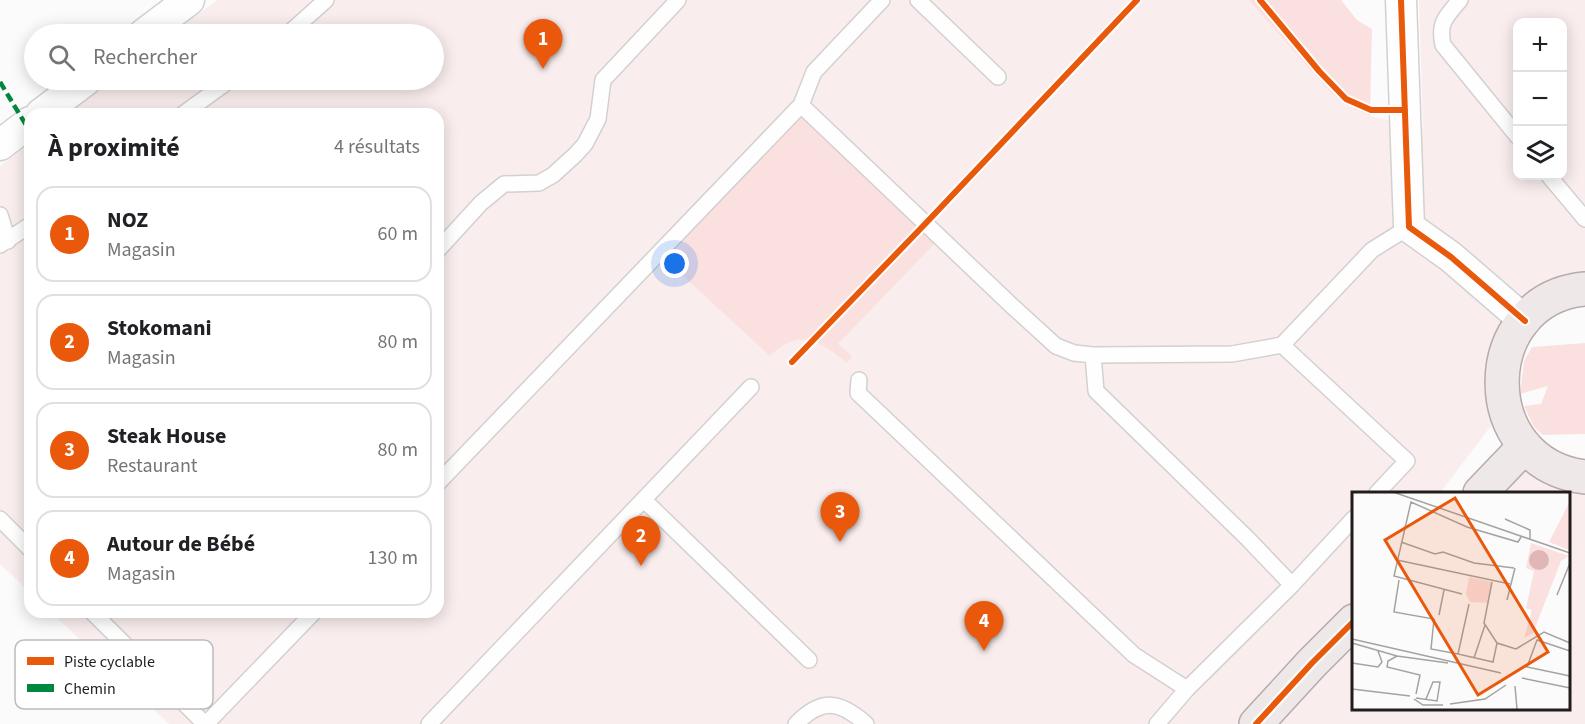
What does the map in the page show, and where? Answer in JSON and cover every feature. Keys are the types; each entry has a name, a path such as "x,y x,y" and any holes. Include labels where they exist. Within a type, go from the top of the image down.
{"main road":[{"path":"1585,289 1549,300 1535,310 1512,339 1501,377 1506,414 1514,431 1525,446 1550,466 1569,474 1585,477"},
{"path":"1481,492 1525,446"},
{"path":"1258,723 1352,623"}],"street":[{"path":"157,24 189,0"},
{"path":"1401,0 1409,227 1451,257 1525,321"},
{"path":"49,108 73,90"},
{"path":"0,145 24,127"}],"lane":[{"path":"299,24 326,0"},
{"path":"444,243 481,203 504,184 538,183 553,175 585,144 598,119 603,80 678,0"},
{"path":"444,477 801,105 814,72 882,0"},
{"path":"918,0 998,77"},
{"path":"1460,0 1446,16 1440,31 1443,45 1513,131"},
{"path":"191,108 216,90"},
{"path":"801,105 1056,346 1074,353 1093,355 1232,354 1282,345 1372,250 1409,227"},
{"path":"1552,180 1585,219"},
{"path":"0,215 4,243 24,229"},
{"path":"1282,345 1407,461 1378,492"},
{"path":"1093,355 1096,391 1292,585"},
{"path":"858,380 858,393 1090,614 1134,655 1187,689"},
{"path":"429,724 751,387"},
{"path":"644,500 809,660"},
{"path":"0,519 24,543"},
{"path":"1157,724 1187,689 1292,585 1352,520"},
{"path":"98,618 120,640"},
{"path":"191,709 206,724 308,618"},
{"path":"796,724 816,707 827,704 840,707 866,724"}],"shaded area":[{"path":"217,0 1249,0 1325,87 1342,103 1370,116 1423,128 1419,0 1585,0 1585,289 1535,310 1494,422 1441,492 1352,492 1352,609 1253,724 169,724 153,709 213,709 213,640 80,640 57,618 444,618 444,108 76,108 100,90 444,90 444,24 185,24"},
{"path":"1249,0 1341,0 1357,20 1372,29 1370,116 1342,103 1325,87"},
{"path":"801,105 941,237 838,344 852,356 847,363 828,349 809,340 790,342 770,356 658,253"},
{"path":"24,148 24,586 0,564 0,166"},
{"path":"1585,343 1585,434 1543,435 1534,427 1524,406 1541,404 1548,386 1520,394 1524,361 1532,347"},
{"path":"1525,446 1585,477 1585,724 1260,724 1352,627 1352,709 1570,709 1570,492 1480,492"}],"marked path":[{"path":"0,82 24,122"}],"cycle path":[{"path":"792,362 1137,0"},
{"path":"1260,0 1319,71 1346,99 1371,110 1405,110"},
{"path":"1401,0 1409,227 1451,257 1525,321"},
{"path":"1256,724 1352,623"}],"place":[{"name":"NOZ","path":"543,69"},
{"name":"Steak House","path":"840,542"},
{"name":"Stokomani","path":"641,566"},
{"name":"Autour de Bébé","path":"984,651"}]}
